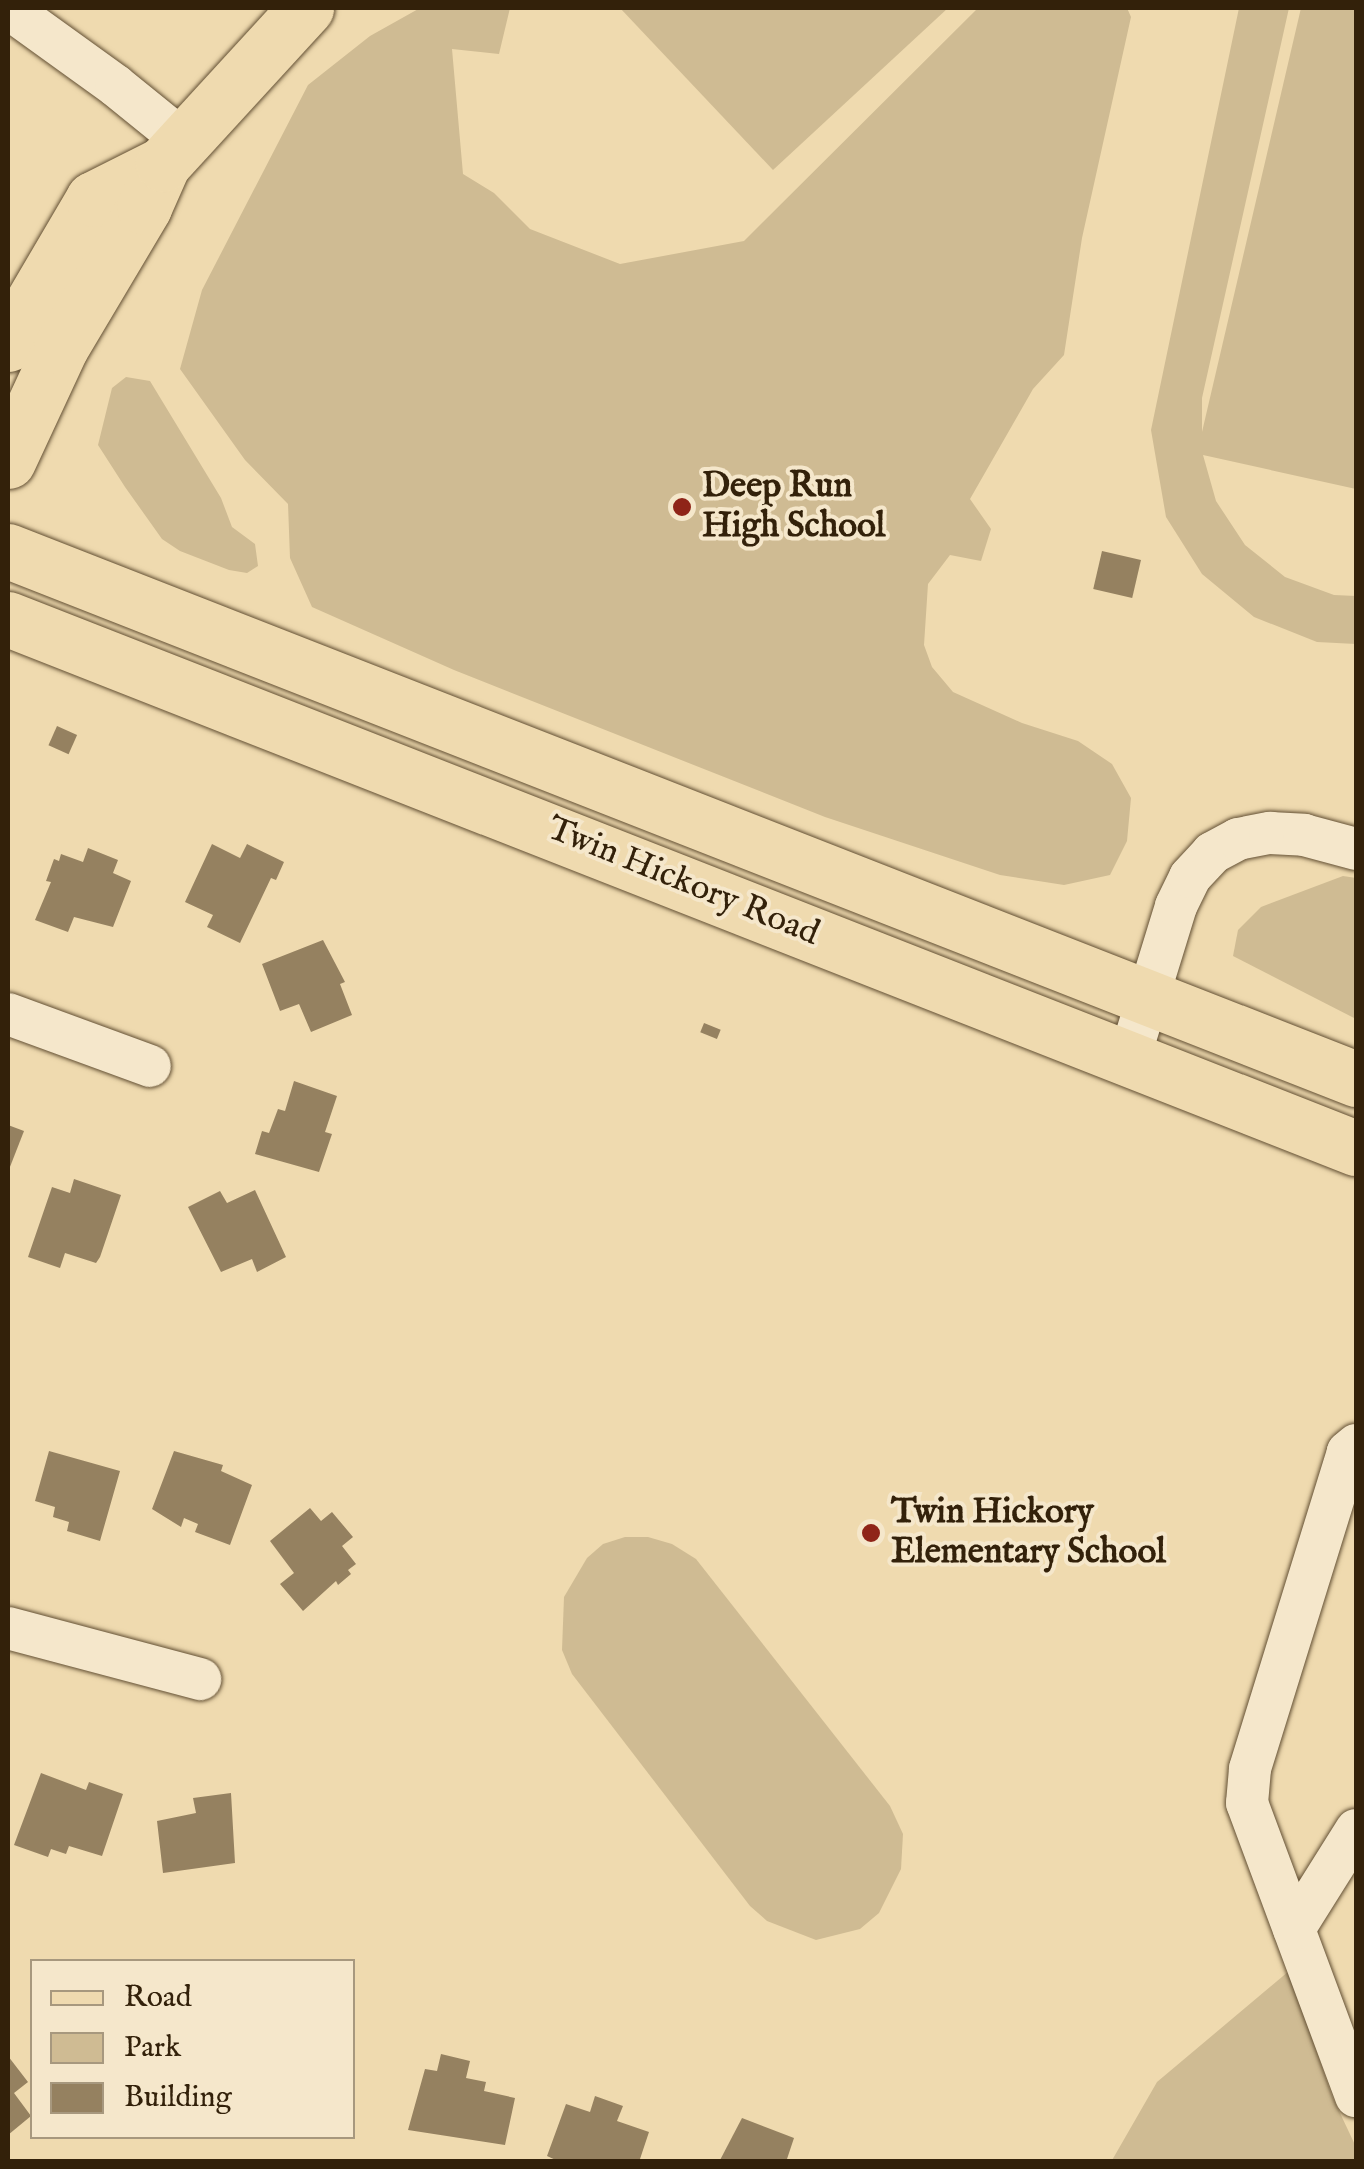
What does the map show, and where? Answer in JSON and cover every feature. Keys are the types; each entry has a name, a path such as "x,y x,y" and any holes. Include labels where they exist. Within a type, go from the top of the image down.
{"main road":[{"path":"8,461 68,334 173,153 306,8"},
{"path":"8,344 93,199 173,153"},
{"name":"Twin Hickory Road","path":"8,551 1356,1079"},
{"name":"Twin Hickory Road","path":"8,620 1356,1148"}],"street":[{"path":"8,8 116,86 173,153"},
{"path":"1130,1059 1176,906 1190,877 1212,853 1238,840 1270,833 1304,835 1356,849"},
{"path":"8,1014 150,1066"},
{"path":"1356,1445 1348,1452 1250,1769 1247,1802 1356,2096"},
{"path":"8,1628 200,1679"},
{"path":"1294,1929 1356,1830"}],"green space":[{"path":"420,8 510,8 499,54 452,49 463,174 494,193 530,229 620,264 744,241 978,8 1127,8 1131,17 1082,238 1064,355 1033,389 970,499 991,529 981,561 950,555 928,584 924,645 932,667 953,692 1022,723 1078,741 1112,764 1131,798 1127,841 1110,875 1064,885 1000,875 825,817 454,670 312,607 290,558 288,504 245,460 180,369 202,290 308,85 370,36"},
{"path":"620,8 948,8 773,170"},
{"path":"1239,8 1289,8 1202,398 1202,432 1301,8 1356,8 1356,489 1203,455 1216,501 1245,545 1285,577 1334,595 1356,596 1356,644 1317,642 1254,617 1202,574 1166,517 1151,430"},
{"path":"126,377 150,381 221,498 232,527 255,544 258,566 247,573 229,570 180,551 162,539 125,487 98,445 112,388"},
{"path":"1343,876 1356,878 1356,1019 1233,956 1238,930 1261,907"},
{"path":"625,1537 648,1537 672,1544 696,1559 890,1806 903,1834 901,1869 879,1913 860,1929 816,1940 767,1921 750,1906 572,1674 562,1650 564,1597 587,1558 603,1544"},
{"path":"1289,1971 1332,2096 1356,2147 1356,2161 1111,2162 1157,2082"}],"building":[{"path":"1102,551 1141,560 1132,598 1093,589"},
{"path":"57,726 77,735 69,754 48,745"},
{"path":"212,844 240,858 247,844 284,862 276,880 271,878 240,943 207,927 213,915 185,902"},
{"path":"88,848 118,860 113,873 131,881 113,927 74,917 68,932 35,920 51,882 46,881 54,859 59,861 61,854 83,862"},
{"path":"323,940 345,982 340,984 352,1015 311,1032 299,1004 280,1011 262,964"},
{"path":"704,1023 721,1030 717,1039 700,1032"},
{"path":"294,1081 337,1096 325,1132 332,1134 319,1172 255,1154 262,1131 269,1133 278,1109 285,1111"},
{"path":"8,1125 24,1131 8,1172"},
{"path":"74,1179 121,1195 100,1257 96,1263 65,1253 60,1268 28,1257 52,1187 70,1193"},
{"path":"255,1190 286,1257 257,1272 252,1259 221,1272 188,1207 220,1191 227,1203"},
{"path":"49,1451 120,1471 100,1541 67,1531 69,1522 53,1517 55,1507 35,1501"},
{"path":"174,1451 223,1465 221,1471 252,1485 230,1545 195,1532 198,1524 184,1518 181,1527 152,1509"},
{"path":"310,1508 321,1521 332,1512 353,1537 342,1546 356,1564 348,1570 351,1574 338,1585 336,1581 303,1611 280,1584 294,1573 270,1541"},
{"path":"41,1773 86,1790 89,1782 123,1794 102,1856 69,1846 66,1854 51,1849 48,1857 14,1845"},
{"path":"231,1793 235,1863 163,1873 157,1821 196,1813 193,1798"},
{"path":"441,2054 470,2061 466,2078 486,2082 484,2091 515,2098 505,2145 408,2130 425,2069 437,2071"},
{"path":"8,2056 28,2082 14,2093 30,2117 8,2135"},
{"path":"595,2096 623,2106 617,2121 649,2132 639,2162 560,2162 547,2156 566,2104 590,2112"},
{"path":"742,2118 794,2138 786,2162 719,2162"}],"place":[{"name":"Deep Run High School","path":"682,507"},
{"name":"Twin Hickory Elementary School","path":"871,1533"}]}
